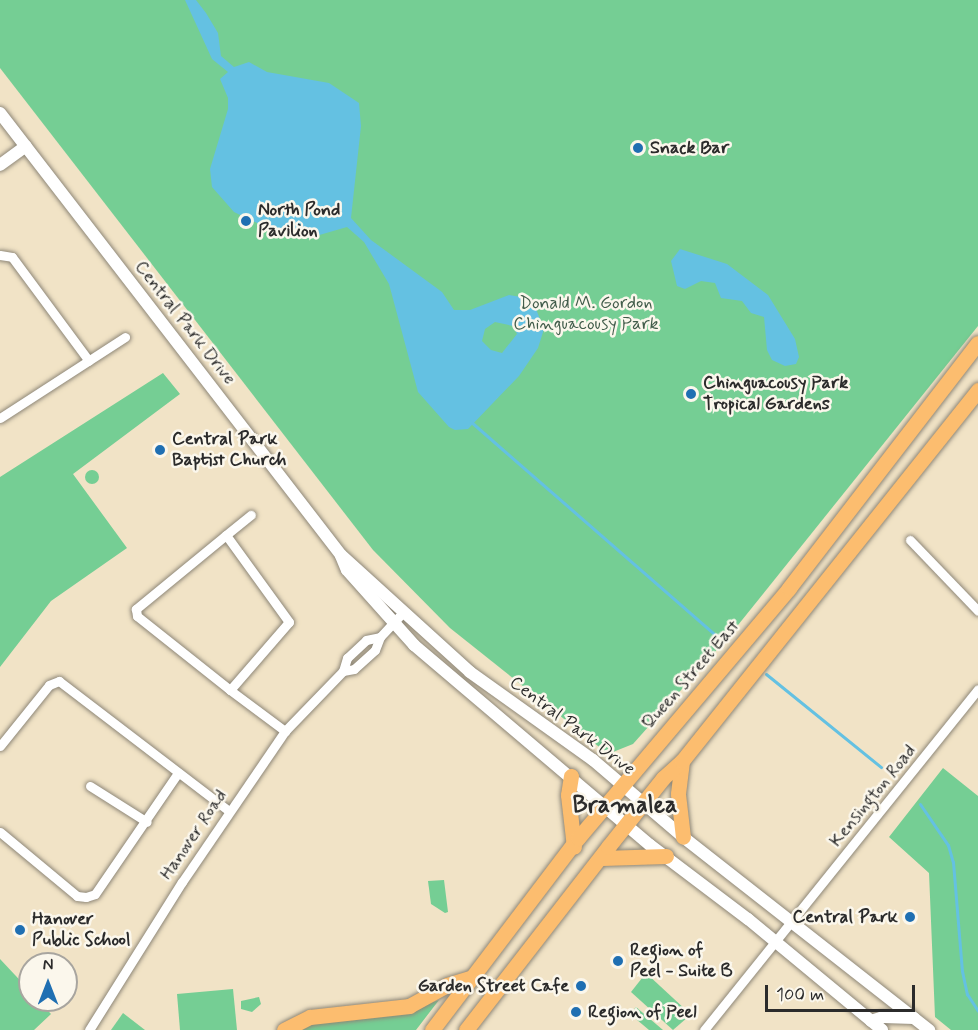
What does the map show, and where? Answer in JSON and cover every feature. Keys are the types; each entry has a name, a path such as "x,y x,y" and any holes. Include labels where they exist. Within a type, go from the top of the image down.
{"main road":[{"name":"Queen Street East","path":"432,1030 476,976 605,806 793,583 978,343"},
{"path":"466,1030 602,858 626,824 682,761 978,390"},
{"path":"682,761 678,794 683,837"},
{"path":"571,776 568,795 574,848"},
{"path":"602,858 666,856"},
{"path":"284,1030 310,1017 418,1003 447,985 476,976"}],"street":[{"name":"Central Park Drive","path":"0,113 341,555 470,672 622,785 683,837 929,1030"},
{"path":"0,165 26,146"},
{"path":"0,255 12,257 89,360"},
{"path":"0,418 125,337"},
{"path":"251,514 136,609 137,616 285,731"},
{"path":"226,535 289,622 230,690"},
{"path":"910,540 978,611"},
{"name":"Central Park Drive","path":"341,555 347,570 422,652 626,824 882,1030"},
{"name":"Hanover Road","path":"89,1030 229,811 285,731 344,671 347,658 366,640 380,637 403,612"},
{"path":"0,746 49,685 59,681 229,811"},
{"name":"Kensington Road","path":"704,1030 978,689"},
{"path":"0,832 77,896 86,897 95,894 147,822 178,773"},
{"path":"90,786 147,822"},
{"path":"871,1021 883,1017 914,1018"}],"green space":[{"name":"Donald M. Gordon Chinguacousy Park","path":"0,0 978,0 978,326 730,635 633,744 608,754 450,628 373,550 0,68"},
{"path":"163,373 180,394 73,474 127,548 51,601 0,667 0,477"},
{"path":"89,470 95,470 99,477 95,484 89,484 85,480 85,474"},
{"path":"943,768 978,796 978,1030 951,1030 935,1017 929,873 889,837"},
{"path":"444,880 448,912 445,913 431,904 428,881"},
{"path":"0,959 18,978 18,1012 49,1012 51,1014 34,1030 0,1030"},
{"path":"646,973 687,1011 688,1017 673,1030 631,992"},
{"path":"233,989 237,1030 180,1030 177,994"},
{"path":"259,997 261,1004 252,1012 241,1009 241,1001"},
{"path":"439,1000 416,1030 296,1030 305,1024 410,1010"},
{"path":"636,1007 663,1030 649,1030 630,1014"},
{"path":"123,1013 145,1030 111,1030"}],"water":[{"path":"185,0 196,0 206,13 218,33 221,56 234,67 249,62 267,72 329,83 359,103 361,126 351,218 371,240 442,292 454,310 470,310 509,295 527,298 534,304 544,329 538,348 519,376 468,429 455,430 449,427 418,392 389,284 364,242 347,227 309,238 287,237 234,212 212,187 210,169 228,109 228,98 220,79 228,72 212,59","holes":["495,322 513,326 517,334 502,353 491,350 482,341 485,329"]},
{"path":"680,249 727,264 768,295 795,339 799,357 796,364 785,366 772,360 767,350 764,317 751,313 742,301 721,298 715,283 701,281 685,289 677,286 671,261"}],"waterway":[{"path":"470,421 721,640"},
{"path":"766,674 881,767"},
{"path":"920,804 948,845 953,862 962,971 967,994 978,1011"}],"place":[{"name":"Snack Bar","path":"638,148"},
{"name":"North Pond Pavilion","path":"246,221"},
{"name":"Chinguacousy Park Tropical Gardens","path":"691,394"},
{"name":"Central Park Baptist Church","path":"160,450"},
{"name":"Central Park","path":"910,917"},
{"name":"Hanover Public School","path":"20,930"},
{"name":"Region of Peel - Suite B","path":"618,961"},
{"name":"Garden Street Cafe","path":"581,986"},
{"name":"Region of Peel","path":"576,1012"}],"district":[{"name":"Bramalea","path":"625,806"}]}
